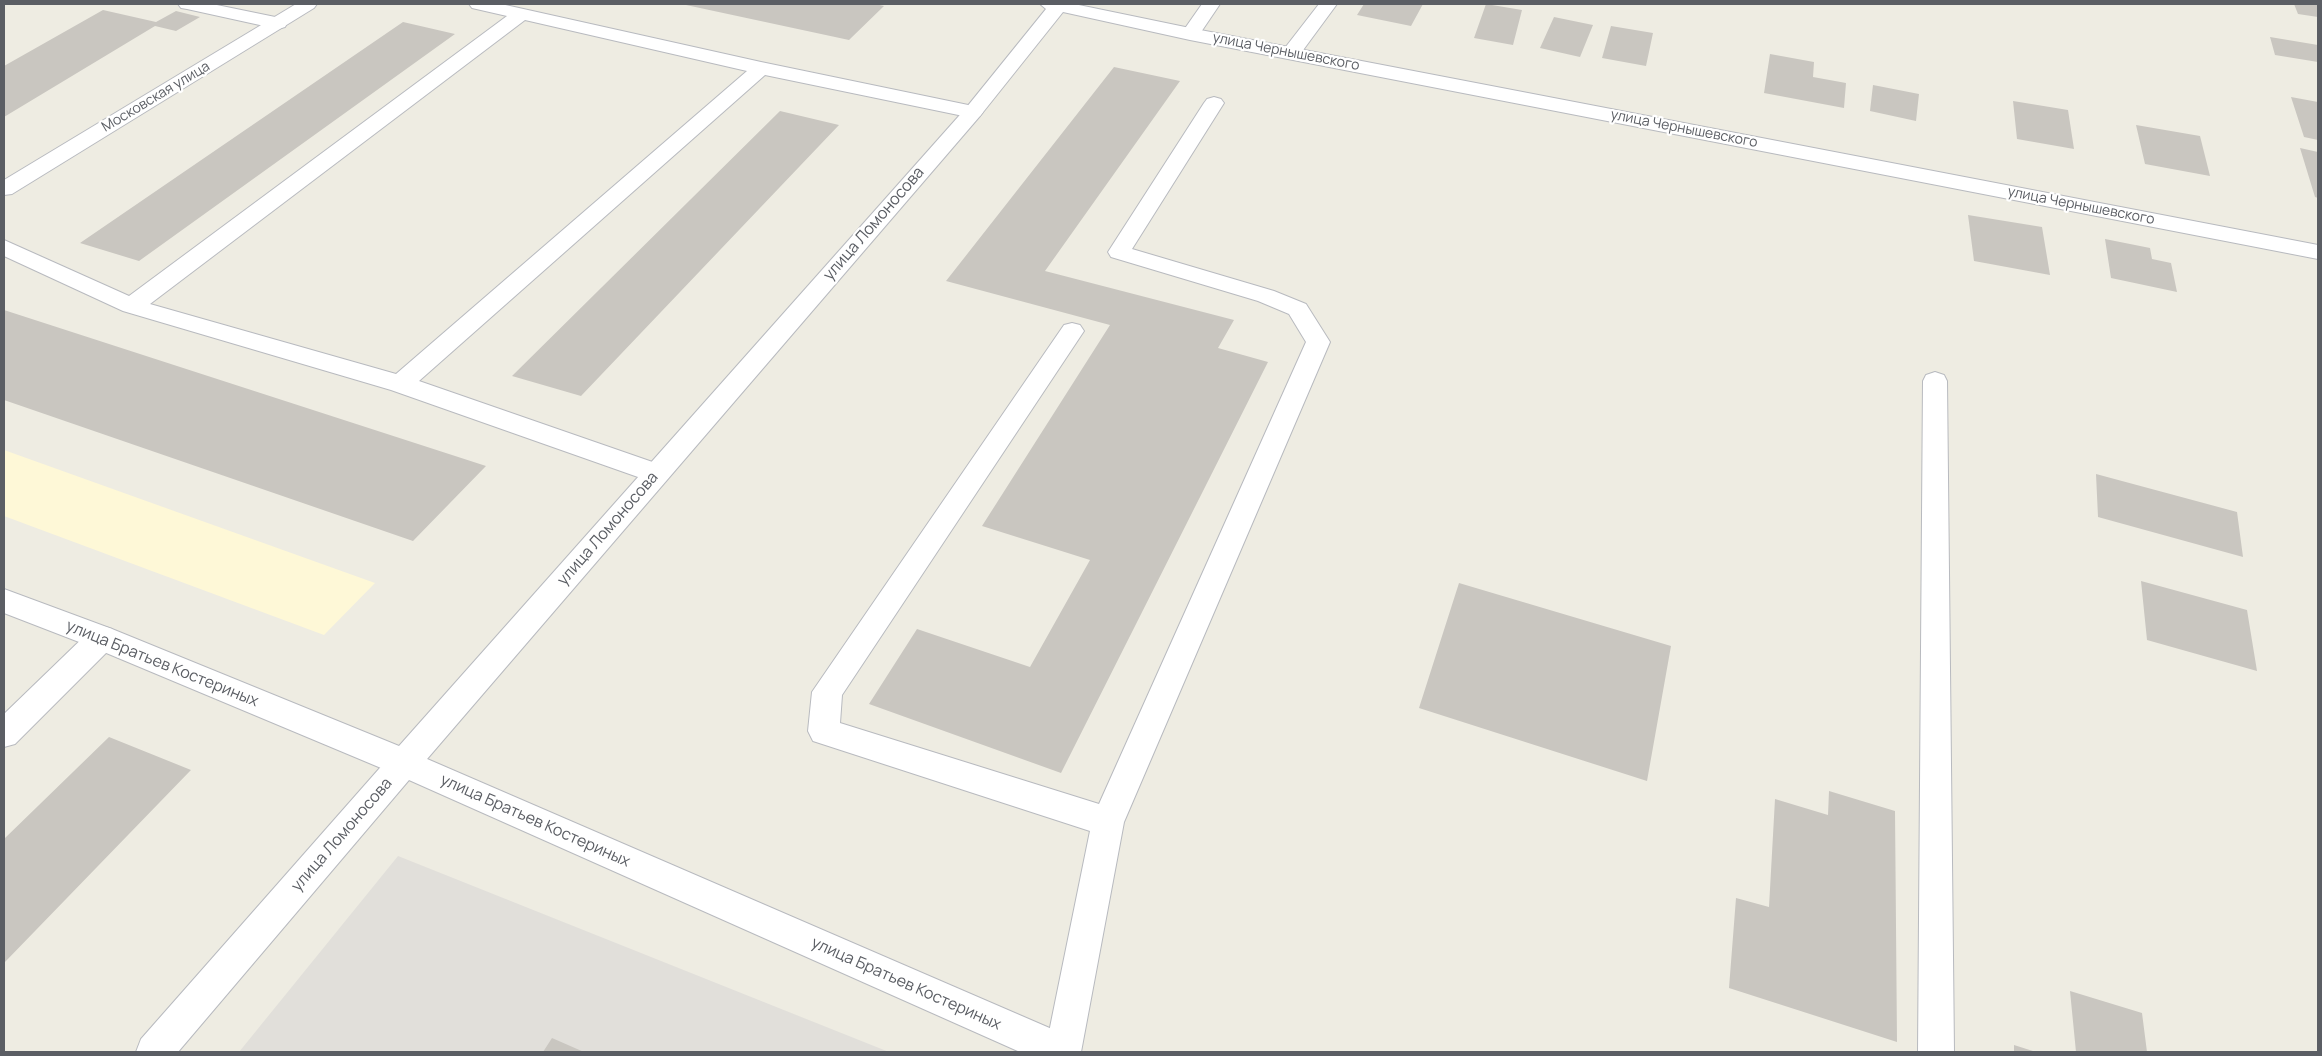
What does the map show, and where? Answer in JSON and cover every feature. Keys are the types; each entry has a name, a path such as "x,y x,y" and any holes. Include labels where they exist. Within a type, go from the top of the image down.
{"street":[{"path":"187,4 278,23"},
{"name":"Московская улица","path":"4,189 308,4"},
{"path":"478,4 761,68 973,112"},
{"name":"улица Чернышевского","path":"1056,4 1190,34 2318,252"},
{"name":"улица Ломоносова","path":"154,1052 655,473 973,112 1056,4"},
{"path":"1190,34 1211,4"},
{"path":"1291,53 1328,4"},
{"path":"132,306 521,14"},
{"path":"400,384 761,68"},
{"path":"1062,1052 1108,822 1318,342 1298,309 1266,296 1119,252 1214,103"},
{"path":"4,247 132,306 400,384 655,473"},
{"path":"1072,331 827,692 824,731 1108,822"},
{"path":"1934,381 1936,1052"},
{"name":"улица Братьев Костериных","path":"4,602 102,638 404,763 1062,1052"},
{"path":"4,734 102,638"}],"shaded area":[{"path":"4,450 375,583 324,635 4,516"},
{"path":"398,856 889,1052 239,1052"}],"building":[{"path":"875,4 884,6 849,40 686,5"},
{"path":"1364,4 1423,4 1411,26 1357,15"},
{"path":"1486,4 1522,10 1513,45 1474,38"},
{"path":"2294,4 2318,4 2318,17 2298,14"},
{"path":"103,10 156,22 176,11 200,17 176,31 155,26 4,117 4,66"},
{"path":"1554,17 1593,25 1580,57 1540,48"},
{"path":"403,22 455,34 139,261 80,243"},
{"path":"1611,26 1653,33 1646,66 1602,58"},
{"path":"2270,37 2318,45 2318,62 2275,55"},
{"path":"1770,54 1814,62 1813,77 1846,83 1844,108 1764,93"},
{"path":"1114,67 1180,81 1045,271 1234,320 1218,348 1268,362 1061,773 869,704 917,629 1030,667 1090,560 982,526 1110,325 946,281"},
{"path":"1873,85 1919,94 1916,121 1870,111"},
{"path":"2291,97 2318,102 2318,140 2304,137"},
{"path":"2013,101 2068,110 2074,149 2017,139"},
{"path":"780,111 839,125 581,396 512,376"},
{"path":"2136,125 2200,136 2210,176 2145,164"},
{"path":"2300,148 2318,152 2318,198 2315,197"},
{"path":"1968,215 2042,227 2050,275 1974,261"},
{"path":"2105,239 2150,248 2152,259 2171,263 2177,292 2111,278"},
{"path":"4,310 486,466 413,541 4,400"},
{"path":"2096,474 2237,512 2243,557 2098,517"},
{"path":"2141,581 2247,610 2257,671 2147,640"},
{"path":"1459,583 1671,646 1647,781 1419,708"},
{"path":"109,737 191,770 4,963 4,839"},
{"path":"1829,791 1895,811 1897,1042 1729,988 1736,898 1769,907 1775,799 1828,815"},
{"path":"2070,991 2142,1013 2147,1052 2076,1052"},
{"path":"552,1038 584,1052 543,1052"},
{"path":"2014,1045 2036,1052 2014,1052"}]}
